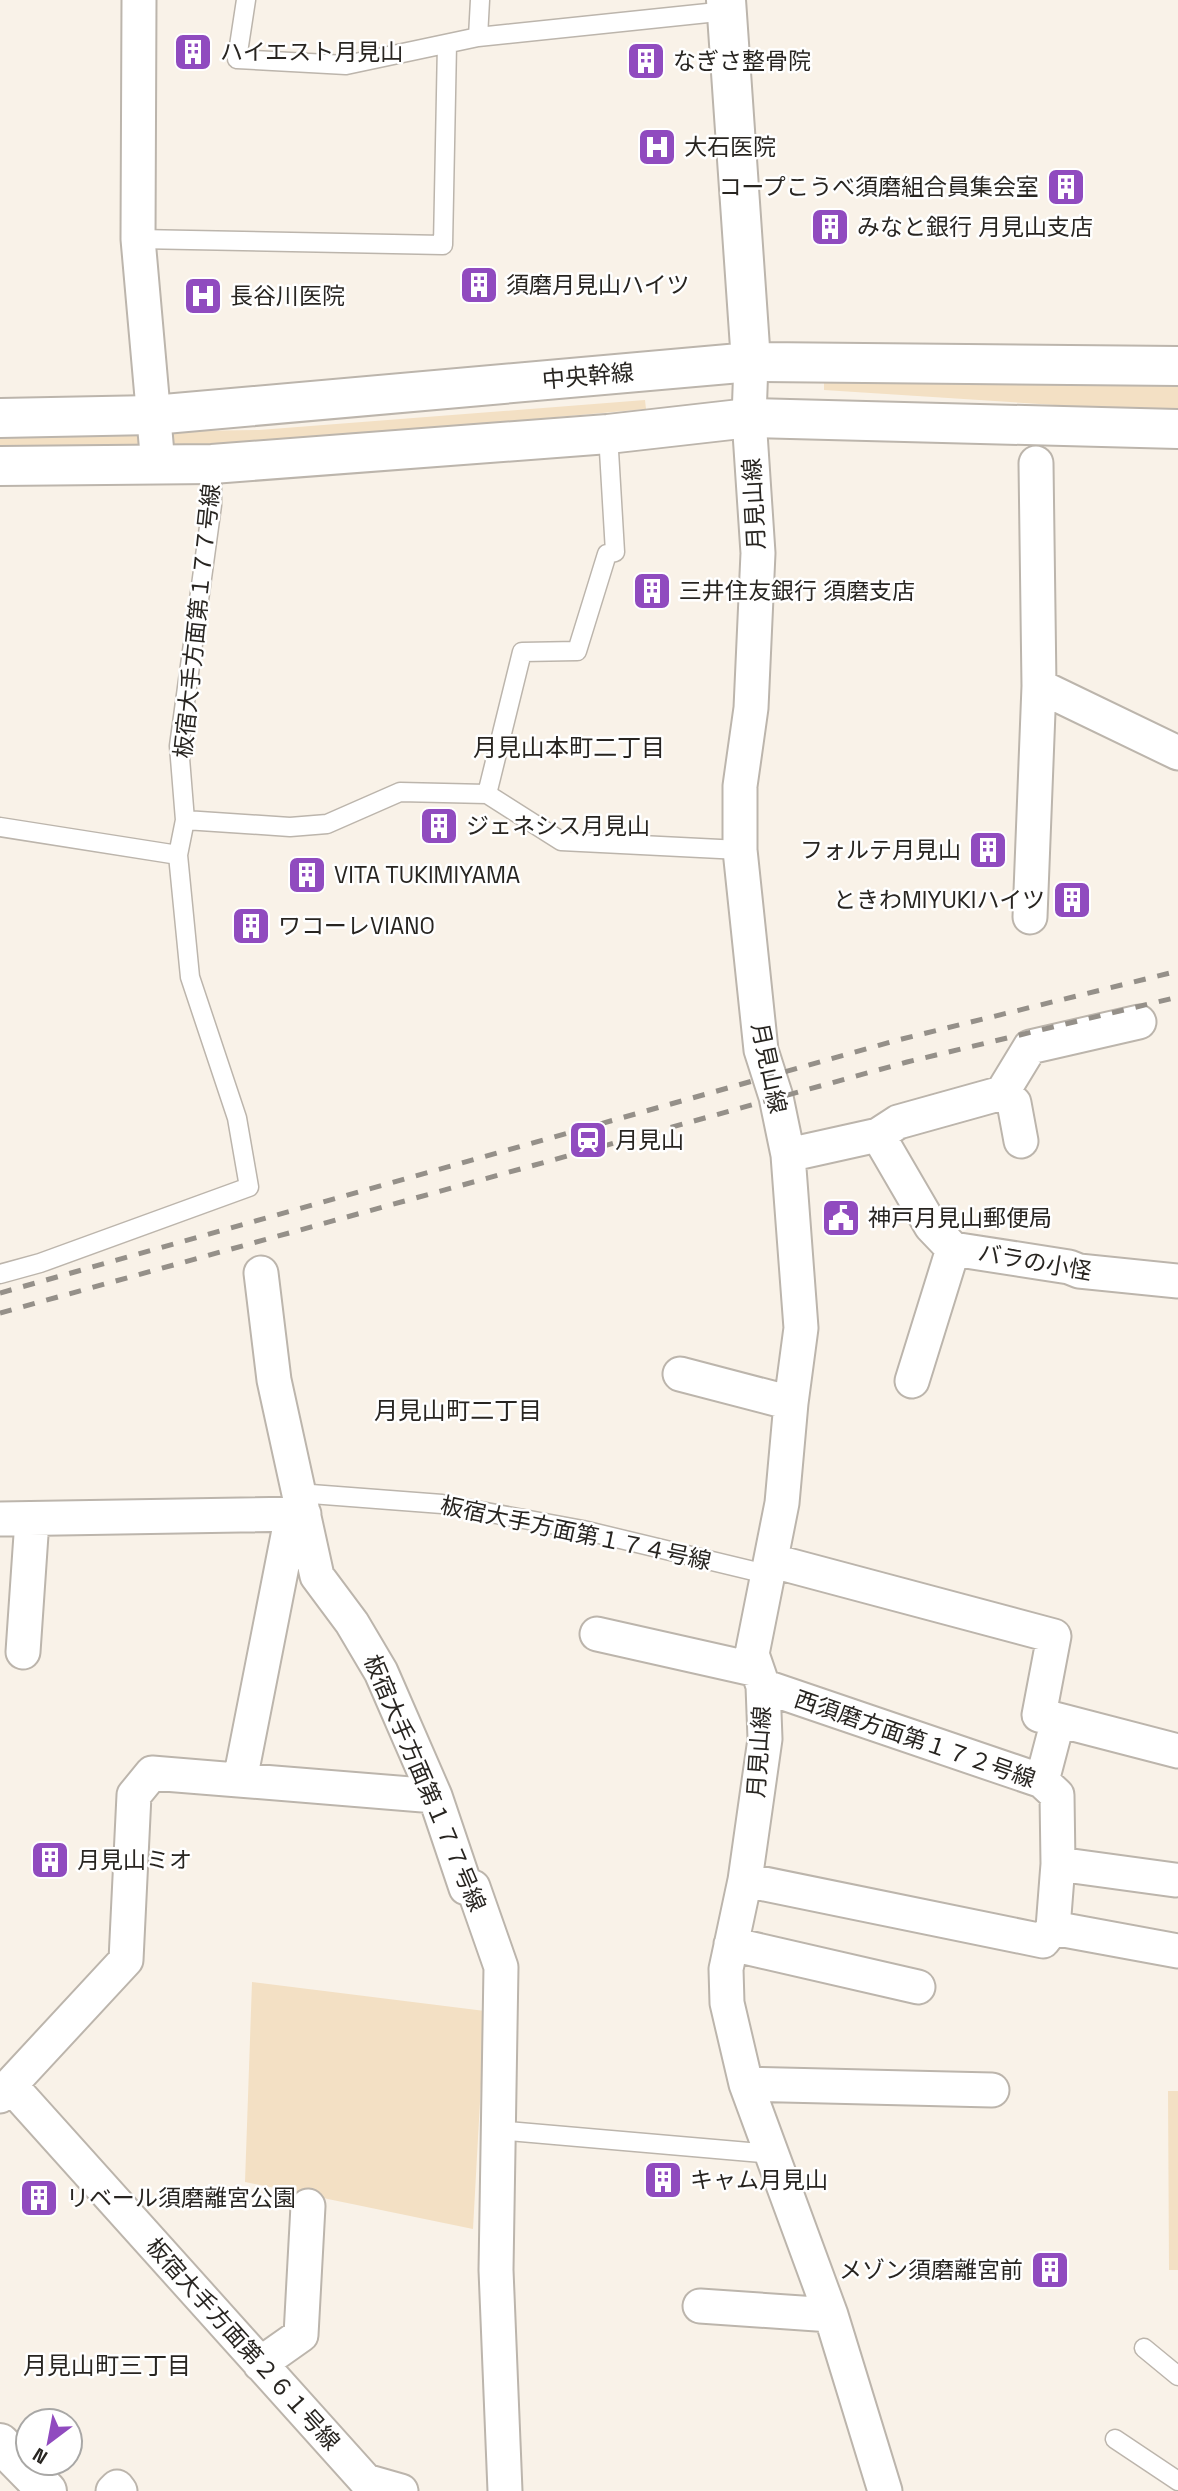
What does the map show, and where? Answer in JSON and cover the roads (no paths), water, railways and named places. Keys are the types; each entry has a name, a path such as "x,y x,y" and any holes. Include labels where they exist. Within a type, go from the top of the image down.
{"street":[{"path":"139,0 138,239 158,466"},
{"name":"月見山線","path":"726,6 751,362 749,418 758,553 751,708 740,786 740,850 761,1050 776,1097 788,1155 801,1328 790,1403 782,1503 752,1654 760,1678 765,1739 746,1880 726,1969 727,2003 746,2084 831,2315 885,2491"},
{"name":"中央幹線","path":"0,418 153,415 751,362 1178,366"},
{"path":"0,467 212,464 608,434 749,418 1178,429"},
{"path":"1030,917 1039,685 1036,463"},
{"path":"1039,685 1178,753"},
{"path":"788,1155 878,1135 898,1122 1002,1093 1030,1047 1139,1022"},
{"path":"1002,1093 1013,1103 1021,1141"},
{"name":"バラの小怪","path":"878,1135 931,1226 953,1249 1069,1267 1079,1271 1178,1281"},
{"path":"912,1381 953,1249"},
{"name":"板宿大手方面第１７７号線","path":"261,1273 274,1380 298,1507 317,1576 352,1623 382,1672 435,1796 466,1888 473,1887 501,1967 496,2130 496,2270 505,2491"},
{"path":"680,1374 790,1403"},
{"path":"23,1652 16,1519 298,1507 240,1780"},
{"path":"771,1568 1054,1636 1039,1715 1178,1751"},
{"name":"西須磨方面第１７２号線","path":"597,1634 760,1678 1042,1781 1057,1795 1058,1864 1053,1928"},
{"path":"1042,1781 1058,1720"},
{"path":"5,2091 126,1960 134,1794 152,1773 435,1796"},
{"path":"1058,1864 1175,1880"},
{"path":"746,1880 1043,1941 1053,1928 1178,1951"},
{"path":"732,1944 918,1987"},
{"path":"746,2084 992,2090"},
{"name":"板宿大手方面第２６１号線","path":"5,2091 260,2364 362,2486 401,2491"},
{"path":"260,2364 301,2335 308,2206"},
{"path":"700,2306 831,2315"},
{"path":"0,2443 47,2491"},
{"path":"113,2491 117,2487 120,2491"}],"lane":[{"path":"246,0 237,59 346,65 478,37 726,6"},
{"path":"478,37 480,0"},
{"path":"138,239 443,244 447,44"},
{"path":"487,794 522,652 577,651 607,554 615,552 608,434"},
{"name":"板宿大手方面第１７７号線","path":"0,1273 40,1262 249,1187 237,1118 190,977 178,855 185,820 179,746 212,505 212,464"},
{"path":"185,820 290,827 327,824 400,792 487,794 561,841 740,850"},
{"path":"0,827 178,855"},
{"name":"板宿大手方面第１７４号線","path":"298,1507 442,1504 771,1568"},
{"path":"496,2130 772,2154"},
{"path":"1144,2348 1178,2376"},
{"path":"1115,2439 1178,2481"}],"railway":[{"path":"0,1293 898,1040 1178,971"},
{"path":"0,1313 907,1062 1178,997"}],"place":[{"name":"ハイエスト月見山","path":"193,52"},
{"name":"なぎさ整骨院","path":"646,61"},
{"name":"大石医院","path":"657,147"},
{"name":"コープこうべ須磨組合員集会室","path":"1066,187"},
{"name":"みなと銀行 月見山支店","path":"830,227"},
{"name":"須磨月見山ハイツ","path":"479,285"},
{"name":"長谷川医院","path":"203,296"},
{"name":"三井住友銀行 須磨支店","path":"652,591"},
{"name":"ジェネシス月見山","path":"439,826"},
{"name":"フォルテ月見山","path":"988,850"},
{"name":"VITA TUKIMIYAMA","path":"307,875"},
{"name":"ときわMIYUKIハイツ","path":"1072,900"},
{"name":"ワコーレVIANO","path":"251,926"},
{"name":"月見山","path":"588,1140"},
{"name":"神戸月見山郵便局","path":"841,1218"},
{"name":"月見山ミオ","path":"50,1860"},
{"name":"キャム月見山","path":"663,2180"},
{"name":"リベール須磨離宮公園","path":"39,2198"},
{"name":"メゾン須磨離宮前","path":"1050,2270"}],"district":[{"name":"月見山本町二丁目","path":"569,747"},
{"name":"月見山町二丁目","path":"458,1410"},
{"name":"月見山町三丁目","path":"107,2365"}]}
